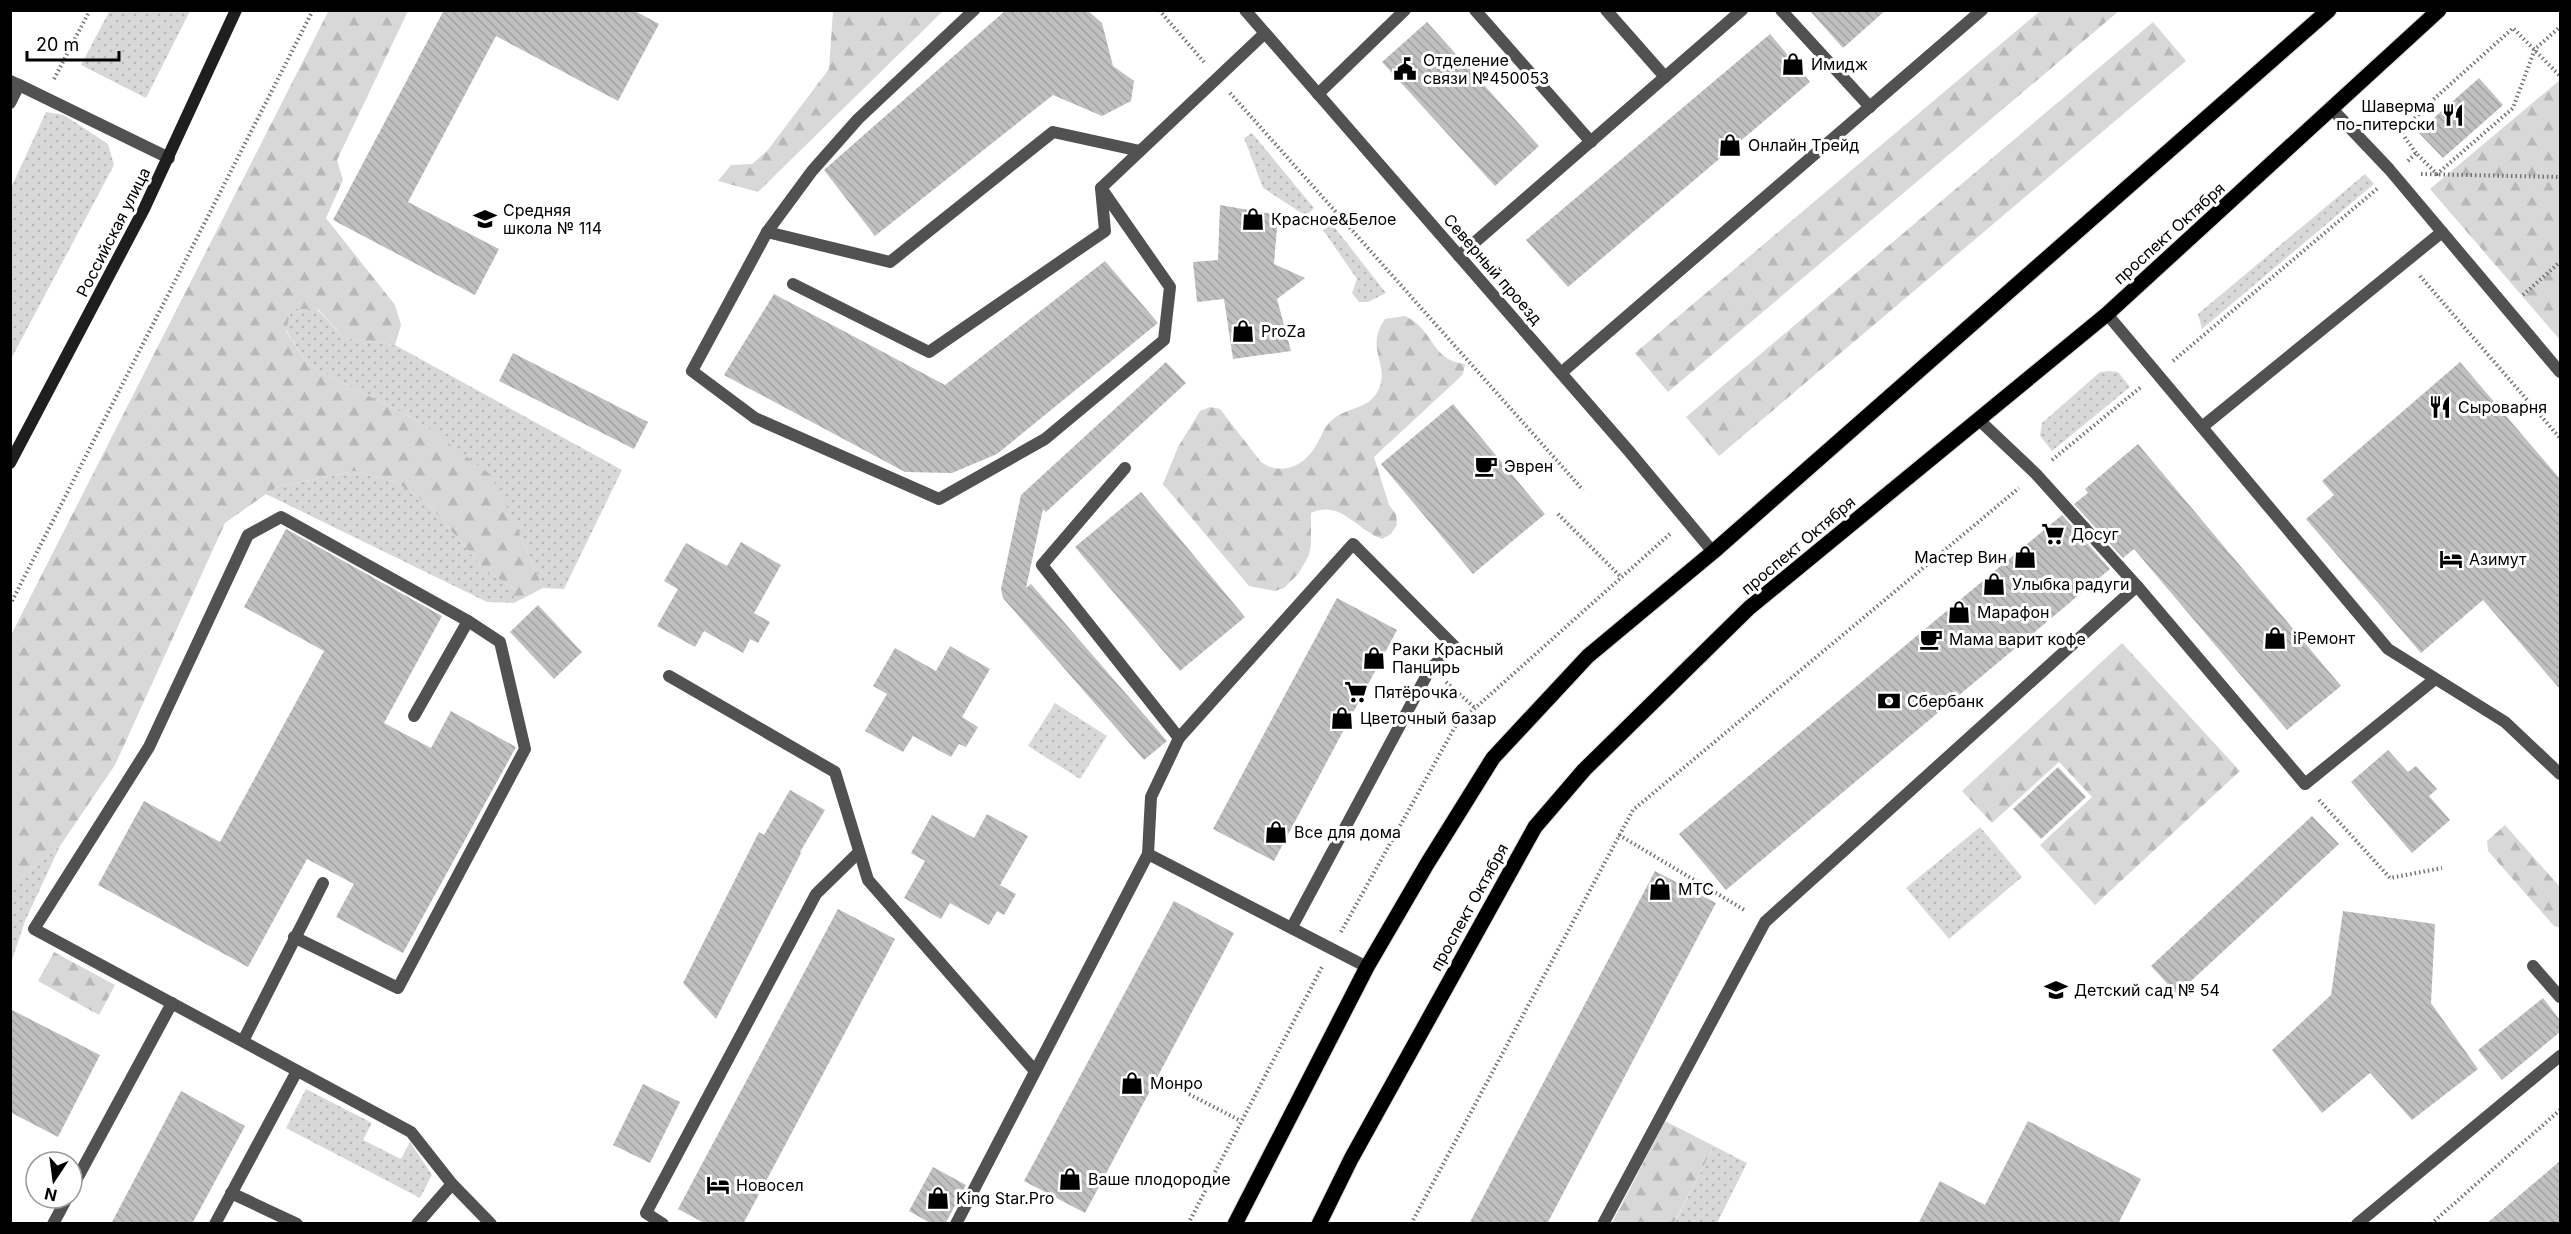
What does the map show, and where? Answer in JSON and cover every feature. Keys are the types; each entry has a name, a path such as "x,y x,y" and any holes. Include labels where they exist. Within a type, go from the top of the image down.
{"main road":[{"name":"Российская улица","path":"10,463 169,159 236,10"},
{"path":"1235,1224 1367,967 1493,758 1588,656 1713,552 2330,10"},
{"name":"проспект Октября","path":"1319,1224 1357,1149 1535,827 1584,770 1749,608 2107,314 2439,10"}],"street":[{"path":"974,10 858,119 812,171 768,232 692,371 756,418 939,499 1045,440 1164,340 1170,286 1101,188"},
{"name":"Северный проезд","path":"1245,10 1562,373 1713,552"},
{"path":"1318,94 1405,10"},
{"path":"1475,10 1592,142"},
{"path":"1606,10 1665,77"},
{"path":"1459,256 1742,10"},
{"path":"1781,10 1870,107"},
{"path":"1562,373 1982,10"},
{"path":"1101,188 1265,33"},
{"path":"10,102 15,83 169,159"},
{"path":"2332,109 2393,175 2560,372"},
{"path":"768,232 890,262 1053,132 1140,152"},
{"path":"793,284 929,352 1105,231 1101,188"},
{"path":"2202,427 2442,232"},
{"path":"2107,314 2388,649 2505,722 2560,774"},
{"path":"1978,419 2036,474 2137,586 2305,784 2435,679"},
{"path":"1125,468 1042,565 1179,738"},
{"path":"294,937 398,988 525,749 500,642 468,621 281,517 248,535 149,747 34,928 411,1132 452,1184 491,1224"},
{"path":"956,1224 1148,854 1151,797 1179,738 1353,544 1454,646 1430,669 1292,927"},
{"path":"1603,1224 1765,922 2137,586"},
{"path":"414,716 468,621"},
{"path":"669,676 834,772 868,880 1035,1071"},
{"path":"663,1224 646,1213 816,894 859,852"},
{"path":"1148,854 1367,967"},
{"path":"243,1041 323,883"},
{"path":"2533,966 2560,997"},
{"path":"84,1166 172,1003"},
{"path":"2357,1224 2560,1056"},
{"path":"215,1224 297,1071"},
{"path":"417,1224 452,1184"},
{"path":"231,1193 297,1224"},
{"path":"53,1224 61,1210"}],"path":[{"path":"44,97 90,10"},
{"path":"10,605 313,10"},
{"path":"1159,10 1583,490"},
{"path":"2437,174 2513,108 2535,49 2560,27"},
{"path":"2437,174 2416,153 2401,132 2513,28 2560,76"},
{"path":"1411,1224 1633,810 2157,374 2393,175 2416,153"},
{"path":"2393,175 2560,177"},
{"path":"2407,261 2560,438"},
{"path":"2507,310 2560,262"},
{"path":"1558,514 1621,577"},
{"path":"2305,784 2390,878 2442,868"},
{"path":"1619,835 1765,922"},
{"path":"1181,1090 1241,1121"},
{"path":"2431,1224 2560,1110"}],"green space":[{"path":"110,10 190,11 146,98 81,65"},
{"path":"329,10 408,11 337,160 343,180 326,218 395,305 401,325 395,345 344,338 318,309 291,309 286,331 308,365 420,422 491,475 543,588 514,603 514,589 483,568 430,506 396,482 354,471 276,487 225,523 115,765 60,846 11,885 11,635"},
{"path":"833,11 943,11 758,192 718,181 731,165 752,164 767,151 829,69"},
{"path":"2040,11 2119,11 1668,392 1635,353"},
{"path":"2153,22 2186,61 1719,456 1686,417"},
{"path":"2560,80 2560,340 2430,189"},
{"path":"46,112 64,115 108,144 114,165 11,359 11,188"},
{"path":"1252,133 1314,208 1306,216 1263,188 1244,138"},
{"path":"2365,174 2374,184 2202,329 2198,314"},
{"path":"1332,224 1386,293 1368,302 1359,302 1352,293 1357,279 1323,230"},
{"path":"291,309 317,309 344,338 395,345 622,470 564,589 543,588 519,532 420,422 308,365 286,330"},
{"path":"1405,316 1422,329 1445,357 1465,364 1463,374 1374,457 1389,505 1396,514 1397,525 1391,534 1382,539 1340,513 1321,510 1311,513 1309,555 1299,573 1284,588 1275,591 1249,586 1163,484 1178,447 1200,411 1210,407 1220,409 1261,462 1283,469 1298,464 1310,454 1325,428 1335,417 1364,404 1376,394 1382,378 1377,347 1379,329 1385,319"},
{"path":"2100,372 2118,372 2130,387 2052,451 2040,436 2042,423"},
{"path":"354,471 396,482 430,506 483,568 514,589 514,603 487,602 266,494 276,487"},
{"path":"2122,643 2240,771 2095,905 2040,845 2092,797 2059,762 1992,823 1962,791"},
{"path":"1055,703 1107,736 1080,779 1028,746"},
{"path":"2505,825 2560,887 2560,928 2554,926 2488,851 2487,841"},
{"path":"1980,827 2022,877 1949,939 1906,888"},
{"path":"60,846 25,921 11,963 11,885"},
{"path":"54,952 115,985 99,1015 38,981"},
{"path":"306,1089 372,1123 363,1140 401,1159 410,1142 432,1175 420,1198 286,1128"},
{"path":"1665,1121 1714,1146 1674,1223 1612,1223"},
{"path":"1714,1146 1747,1163 1717,1223 1674,1224"}],"building":[{"path":"444,10 633,10 659,24 618,101 496,36 408,202 499,249 475,295 333,220"},
{"path":"1006,10 1087,10 1102,23 1113,66 1134,81 1131,101 1102,116 1053,95 875,236 824,170"},
{"path":"1809,10 1886,10 1843,48"},
{"path":"1427,22 1539,146 1495,186 1382,62"},
{"path":"1770,34 1810,82 1568,287 1526,240"},
{"path":"2479,78 2503,105 2443,158 2418,132"},
{"path":"1220,205 1278,215 1274,264 1305,278 1277,299 1291,351 1233,359 1224,299 1197,302 1193,262 1218,260"},
{"path":"1105,261 1158,323 997,454 952,473 905,472 724,375 774,294 945,385"},
{"path":"513,353 648,422 634,449 499,381"},
{"path":"1166,362 1186,383 1046,512 1043,509 1026,588 1031,584 1167,741 1144,760 1003,598 1001,589 1021,495"},
{"name":"Азимут","path":"2460,362 2560,479 2560,689 2483,600 2421,653 2306,519 2334,495 2322,481"},
{"path":"1453,404 1545,514 1473,574 1381,464"},
{"path":"2138,444 2341,686 2287,730 2134,549 2123,558 2074,504 2088,493 2085,489"},
{"path":"1141,492 1245,617 1180,671 1075,547"},
{"path":"2062,515 2110,569 1726,890 1679,834"},
{"path":"286,529 442,616 384,723 431,748 451,711 516,747 403,953 336,917 354,884 307,859 248,967 98,885 144,801 220,842 324,651 244,607"},
{"path":"741,542 781,565 754,613 770,622 758,643 750,639 743,653 704,631 695,647 657,626 678,589 664,581 686,543 727,566"},
{"path":"1337,598 1397,630 1274,861 1213,829"},
{"path":"538,605 582,652 554,679 510,632"},
{"path":"950,646 990,669 962,717 978,727 966,747 959,744 951,757 913,736 903,752 865,731 887,694 873,686 895,648 936,671"},
{"path":"2388,750 2408,772 2416,766 2437,789 2429,796 2450,820 2412,853 2351,782"},
{"path":"2058,767 2086,797 2041,839 2013,809"},
{"path":"790,790 825,810 800,852 716,1019 683,983 759,832 764,835"},
{"path":"987,814 1028,836 1000,885 1016,894 1004,915 997,911 989,925 950,903 941,919 904,898 925,861 911,853 932,815 974,838"},
{"path":"2312,816 2339,844 2177,994 2151,966"},
{"path":"1655,871 1716,903 1547,1224 1469,1224"},
{"path":"1174,901 1234,933 1085,1213 1024,1181"},
{"path":"838,909 895,939 743,1224 706,1224 678,1209"},
{"path":"2343,911 2435,924 2431,1003 2478,1069 2412,1120 2370,1073 2322,1113 2272,1050 2331,995"},
{"path":"2543,998 2560,1020 2560,1032 2502,1080 2478,1050"},
{"path":"10,1009 100,1055 58,1137 10,1112"},
{"path":"643,1084 680,1102 650,1163 613,1145"},
{"path":"181,1091 245,1126 192,1224 111,1224"},
{"path":"2028,1121 2141,1179 2118,1224 1918,1224 1940,1181 1985,1205"},
{"path":"2560,1161 2560,1224 2486,1224"},
{"path":"933,1167 966,1185 945,1224 932,1224 909,1211"}],"place":[{"name":"Имидж","path":"1793,64"},
{"name":"Отделение связи №450053","path":"1405,69"},
{"name":"Шаверма по-питерски","path":"2453,115"},
{"name":"Онлайн Трейд","path":"1730,145"},
{"name":"Средняя школа № 114","path":"485,219"},
{"name":"Красное&Белое","path":"1253,219"},
{"name":"ProZa","path":"1243,331"},
{"name":"Сыроварня","path":"2440,407"},
{"name":"Эврен","path":"1486,466"},
{"name":"Досуг","path":"2053,534"},
{"name":"Мастер Вин","path":"2025,557"},
{"name":"Азимут","path":"2451,559"},
{"name":"Улыбка радуги","path":"1994,584"},
{"name":"Марафон","path":"1959,612"},
{"name":"iРемонт","path":"2275,638"},
{"name":"Мама варит кофе","path":"1931,639"},
{"name":"Раки Красный Панцирь","path":"1374,658"},
{"name":"Пятёрочка","path":"1356,692"},
{"name":"Сбербанк","path":"1889,701"},
{"name":"Цветочный базар","path":"1342,718"},
{"name":"Все для дома","path":"1276,832"},
{"name":"МТС","path":"1660,889"},
{"name":"Детский сад № 54","path":"2056,990"},
{"name":"Монро","path":"1132,1083"},
{"name":"Ваше плодородие","path":"1070,1179"},
{"name":"Новосел","path":"718,1185"},
{"name":"King Star.Pro","path":"938,1198"}]}
